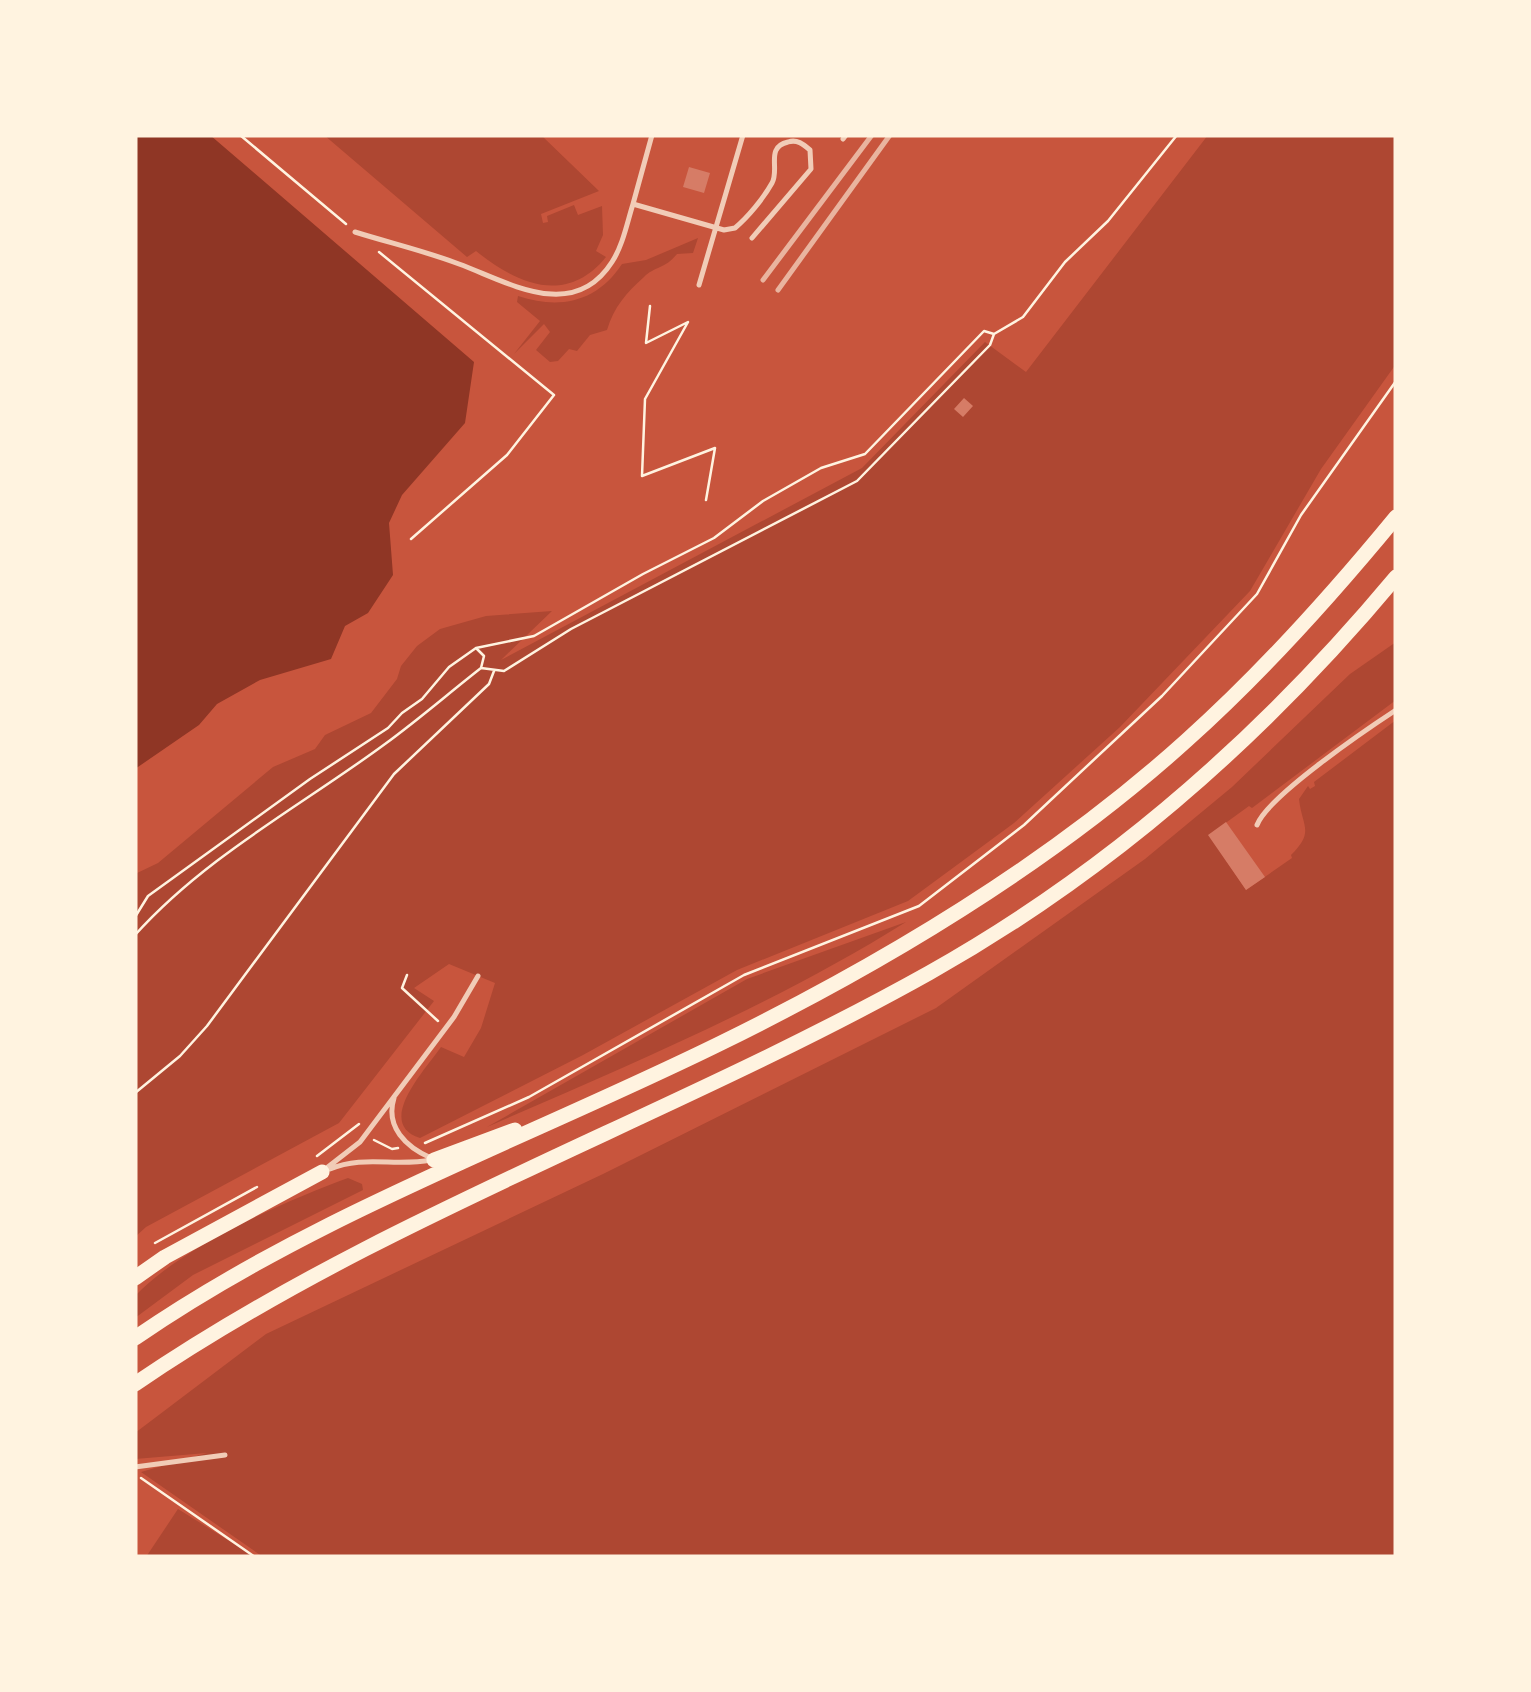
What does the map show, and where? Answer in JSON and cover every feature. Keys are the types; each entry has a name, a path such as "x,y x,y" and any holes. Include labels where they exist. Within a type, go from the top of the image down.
{"highway":[{"path":"135,1338 234,1277 327,1228 839,983 1007,878 1094,816 1184,742 1288,643 1396,518"},
{"path":"135,1384 222,1327 342,1259 812,1035 932,972 1014,921 1095,865 1207,774 1304,681 1395,580"},
{"path":"434,1160 604,1098"},
{"path":"135,1278 317,1165"}],"lane":[{"path":"355,232 457,263 516,288 537,294 565,294 589,285 610,265 633,204 652,135"},
{"path":"699,285 743,135"},
{"path":"633,204 724,230 735,228 774,179 774,153 778,147 791,141 805,145 812,157 811,169 752,238"},
{"path":"1257,825 1267,809 1308,774 1396,710"},
{"path":"317,1165 360,1142 454,1017 478,976"},
{"path":"400,1086 392,1107 396,1130 408,1146 434,1160"},
{"path":"317,1165 354,1160 400,1164 434,1160"},
{"path":"135,1471 225,1456"}],"path":[{"path":"240,135 554,395 507,455 411,538"},
{"path":"481,668 504,671 571,629 857,480 990,346 994,334 1023,317 1064,262 1108,221 1177,135"},
{"path":"650,306 646,343 688,322 645,399 642,476 715,448 706,500"},
{"path":"135,916 148,896 388,728 422,700 450,667 476,648 534,636 714,538 763,502 821,468 865,454 984,330 994,334"},
{"path":"430,1142 530,1097 744,975 919,906 1024,825 1162,696 1257,594 1300,515 1396,380"},
{"path":"135,934 155,912 260,828 386,744 481,668 484,656 476,648"},
{"path":"135,1093 180,1056 207,1026 394,774 488,684 494,670"},
{"path":"407,975 402,988 439,1022"},
{"path":"317,1165 358,1124"},
{"path":"375,1141 392,1150"},
{"path":"149,1248 169,1233 260,1186"},
{"path":"135,1471 255,1557"}],"shaded area":[{"path":"135,135 210,135 474,362 465,423 402,495 389,523 393,575 368,613 345,626 331,659 260,680 217,704 199,725 135,769"},
{"path":"324,135 541,135 599,191 541,214 543,223 548,222 547,216 574,205 578,215 602,206 603,235 596,251 606,257 575,281 541,285 508,273 476,251 467,257"},
{"path":"1208,135 1396,135 1396,364 1321,469 1250,591 1120,727 1014,823 908,901 737,970 420,1138 407,1131 402,1121 408,1095 441,1047 464,1057 481,1028 495,983 449,964 414,988 434,1001 339,1123 146,1227 135,1237 135,874 158,863 273,767 315,749 325,735 371,713 417,646 440,629 486,616 552,611 501,660 862,468 985,342 1026,372"},
{"path":"698,238 693,253 677,254 648,273 617,307 607,330 590,335 577,351 569,349 558,361 550,362 536,350 550,332 544,324 514,354 540,321 517,302 518,296 548,302 576,300 601,287 622,264 646,260"},
{"path":"1396,642 1396,700 1252,808 1249,806 1209,835 1246,890 1292,858 1303,840 1305,828 1299,799 1308,786 1315,786 1314,782 1396,720 1396,1557 263,1557 141,1472 207,1453 135,1459 135,1433 266,1334 603,1174 936,1008 1145,859 1232,787 1350,674"},
{"path":"906,922 752,1007 487,1127 747,979"},
{"path":"348,1178 362,1184 363,1190 193,1275 135,1318 135,1296 179,1260 265,1213"},
{"path":"178,1509 255,1557 146,1557"}],"building":[{"path":"689,167 710,173 704,193 683,187"},
{"path":"964,398 973,406 963,417 954,409"},
{"path":"1226,822 1265,877 1246,890 1208,835"}],"railway":[{"path":"763,280 872,135"},
{"path":"778,290 890,135"}]}
